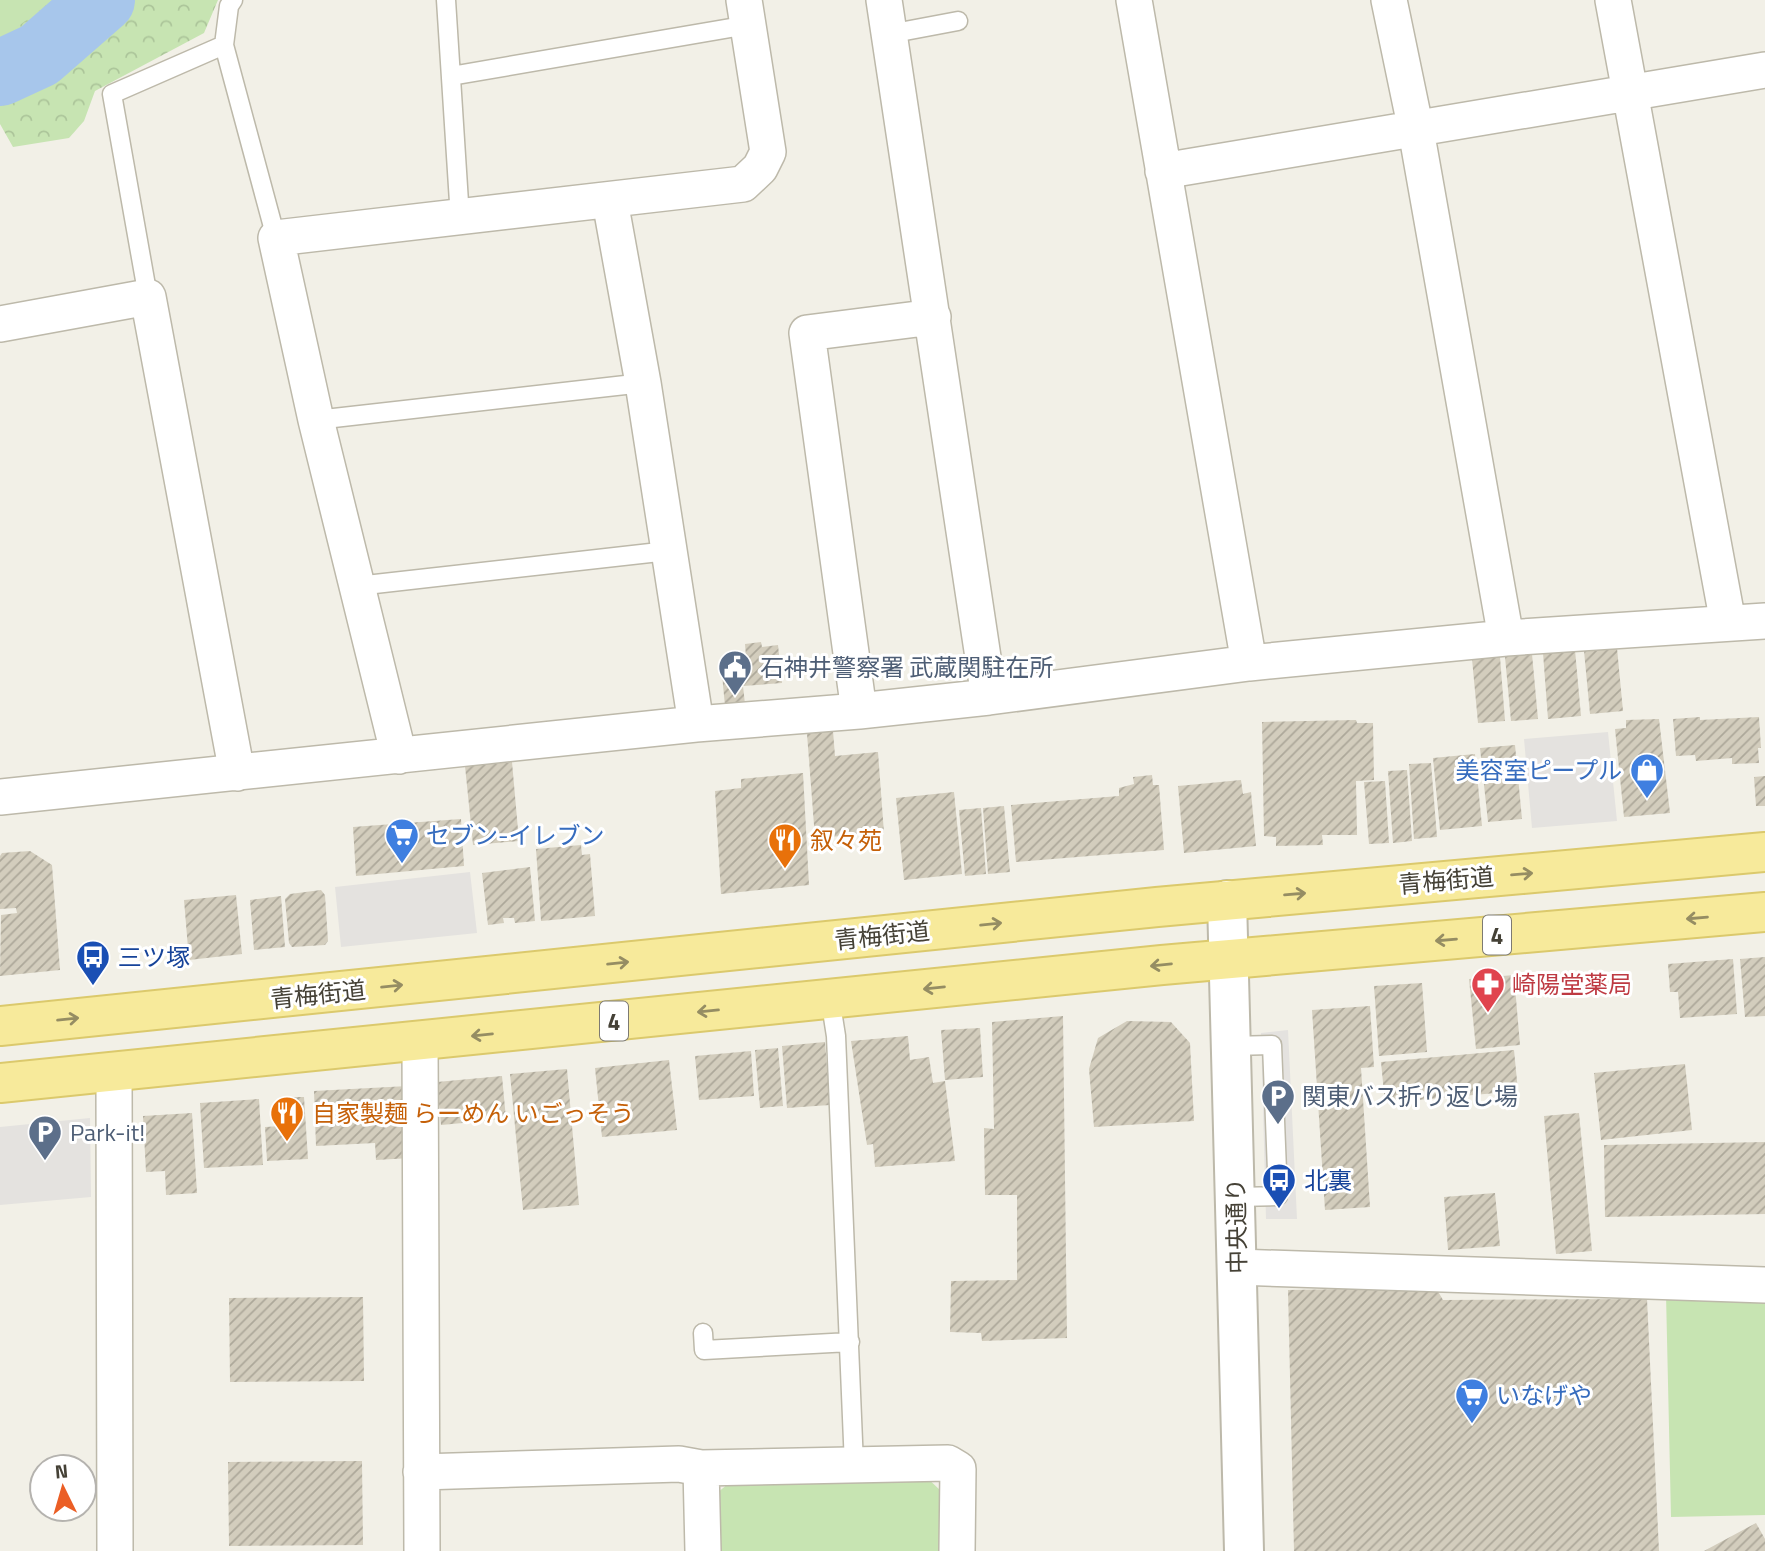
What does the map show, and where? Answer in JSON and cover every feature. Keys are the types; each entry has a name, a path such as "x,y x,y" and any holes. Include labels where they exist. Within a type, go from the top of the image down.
{"main road":[{"name":"青梅街道","path":"0,1026 1227,900 1765,852"},
{"path":"1354,889 1360,947"},
{"name":"4","path":"0,1083 1228,959 1765,912"}],"street":[{"path":"884,0 989,697"},
{"path":"1134,0 1249,663"},
{"path":"1390,0 1416,130 1506,638"},
{"path":"1613,0 1728,623"},
{"path":"399,756 316,420 276,238 744,184 760,168 768,152 746,13"},
{"path":"1163,171 1765,71"},
{"path":"610,201 643,383 696,724"},
{"path":"0,324 148,297 237,773"},
{"path":"859,711 807,333 933,317"},
{"path":"0,797 696,724 859,711 1249,663 1506,638 1765,621"},
{"name":"中央通り","path":"1227,900 1244,1551"},
{"path":"420,1042 422,1551"},
{"path":"114,1073 115,1551"},
{"path":"1237,1267 1765,1284"},
{"path":"421,1472 680,1464 701,1468 947,1463 958,1469 957,1551"},
{"path":"701,1468 702,1551"}],"lane":[{"path":"233,0 229,6 224,46 276,238"},
{"path":"446,0 460,218"},
{"path":"451,76 746,13"},
{"path":"889,34 958,21"},
{"path":"148,297 111,94 224,46"},
{"path":"316,420 643,383"},
{"path":"357,586 668,551"},
{"path":"830,998 836,1036 854,1465"},
{"path":"703,1333 704,1350 850,1342"}],"green space":[{"path":"0,0 218,0 204,33 95,91 84,121 69,138 13,147 0,124"},
{"path":"0,0 53,0 0,40"},
{"path":"1666,1294 1765,1296 1765,1515 1671,1517"},
{"path":"924,1475 941,1491 942,1551 719,1551 717,1493 728,1484"}],"shaded area":[{"path":"1608,732 1617,821 1532,828 1524,739"},
{"path":"470,872 477,933 341,947 335,887"},
{"name":"関東バス折り返し場","path":"1288,1030 1297,1219 1266,1219 1261,1033"},
{"name":"Park-it!","path":"90,1118 91,1197 0,1205 0,1127"}],"building":[{"path":"761,642 762,647 778,645 782,683 743,686 745,704 725,706 721,664 746,657 745,644"},
{"path":"1617,648 1623,711 1590,714 1584,651"},
{"path":"1575,650 1581,716 1548,719 1543,653"},
{"path":"1532,654 1538,719 1511,721 1505,657"},
{"path":"1500,657 1505,721 1478,723 1472,659"},
{"path":"1700,717 1700,720 1759,717 1759,763 1732,764 1732,758 1696,761 1695,755 1676,756 1673,719"},
{"path":"1659,719 1670,813 1624,817 1615,729 1626,728 1626,720"},
{"path":"1356,720 1357,723 1373,723 1374,780 1356,781 1357,835 1322,835 1323,845 1276,846 1276,837 1264,836 1262,722"},
{"path":"833,731 835,756 878,752 884,833 815,838 807,734"},
{"path":"1515,745 1522,819 1488,822 1480,748"},
{"path":"1475,754 1482,826 1440,830 1433,758"},
{"path":"512,762 519,841 473,845 465,766"},
{"path":"1431,763 1437,837 1414,839 1409,764"},
{"path":"1407,770 1412,841 1393,843 1388,771"},
{"path":"803,773 809,885 721,894 715,791 741,788 741,779"},
{"path":"1152,775 1153,785 1159,785 1164,850 1016,862 1011,805 1119,796 1119,788 1134,784 1133,777"},
{"path":"1765,776 1765,806 1756,806 1754,777"},
{"path":"1241,780 1243,794 1251,792 1256,846 1184,853 1178,786"},
{"path":"1385,781 1389,843 1369,844 1364,782"},
{"path":"954,792 962,874 904,880 896,798"},
{"path":"1004,806 1010,872 988,874 983,808"},
{"path":"981,808 986,874 965,876 959,810"},
{"path":"461,819 464,866 356,876 353,827"},
{"path":"581,845 582,855 590,854 595,916 541,921 536,849"},
{"path":"30,851 52,865 60,970 0,976 1,915 17,913 16,908 0,909 0,856 2,853"},
{"path":"530,867 535,921 515,923 514,918 503,918 504,923 488,925 482,873"},
{"path":"321,890 325,895 328,941 325,945 292,947 289,943 285,899 290,894"},
{"path":"236,895 242,954 189,960 184,900"},
{"path":"281,896 285,947 254,950 250,900"},
{"path":"1765,957 1765,1016 1745,1017 1740,959"},
{"path":"1733,959 1737,1014 1680,1018 1678,992 1670,992 1668,964"},
{"path":"1514,975 1520,1045 1476,1049 1469,979"},
{"path":"1422,983 1427,1052 1379,1056 1374,986"},
{"path":"1370,1006 1374,1067 1361,1068 1370,1207 1325,1210 1312,1010"},
{"path":"1063,1016 1067,1338 982,1341 981,1333 950,1332 951,1281 1017,1280 1017,1195 985,1195 984,1128 994,1129 992,1022"},
{"path":"1127,1021 1171,1022 1190,1043 1194,1121 1094,1127 1089,1069 1098,1038"},
{"path":"980,1028 983,1077 945,1080 941,1030"},
{"path":"908,1036 910,1060 929,1057 933,1083 945,1081 955,1161 875,1167 873,1144 867,1145 851,1041"},
{"path":"825,1042 830,1105 787,1108 782,1046"},
{"path":"778,1048 783,1106 760,1108 755,1050"},
{"path":"1514,1050 1518,1091 1385,1103 1381,1062"},
{"path":"751,1051 754,1096 699,1100 695,1056"},
{"path":"669,1060 677,1130 602,1137 595,1068"},
{"path":"1685,1064 1692,1130 1601,1140 1594,1073"},
{"path":"567,1069 579,1205 523,1210 510,1074"},
{"path":"502,1076 506,1119 441,1125 437,1082"},
{"path":"408,1086 411,1158 376,1160 375,1143 316,1146 314,1091"},
{"name":"自家製麺 らーめん いごっそう","path":"280,1097 304,1097 308,1159 267,1161 265,1127 282,1126"},
{"path":"259,1099 263,1165 204,1168 200,1103"},
{"path":"192,1113 197,1193 166,1195 165,1171 146,1172 143,1116"},
{"path":"1579,1113 1592,1251 1556,1254 1544,1116"},
{"path":"1765,1142 1765,1214 1605,1217 1604,1145"},
{"path":"1495,1193 1500,1246 1448,1250 1444,1197"},
{"name":"いなげや","path":"1349,1283 1436,1288 1443,1300 1647,1299 1659,1551 1294,1551 1288,1290 1345,1289"},
{"path":"363,1297 364,1381 230,1382 229,1298"},
{"path":"362,1461 363,1545 229,1546 228,1462"},
{"path":"1756,1523 1765,1539 1765,1551 1704,1551"}],"waterway":[{"path":"0,73 39,55 102,0"}],"place":[{"name":"石神井警察署 武蔵関駐在所","path":"735,697"},
{"name":"美容室ピープル","path":"1647,800"},
{"name":"セブン-イレブン","path":"402,865"},
{"name":"叙々苑","path":"785,870"},
{"name":"三ツ塚","path":"93,987"},
{"name":"崎陽堂薬局","path":"1488,1014"},
{"name":"関東バス折り返し場","path":"1278,1126"},
{"name":"自家製麺 らーめん いごっそう","path":"287,1143"},
{"name":"Park-it!","path":"45,1162"},
{"name":"北裏","path":"1279,1210"},
{"name":"いなげや","path":"1472,1425"}]}
